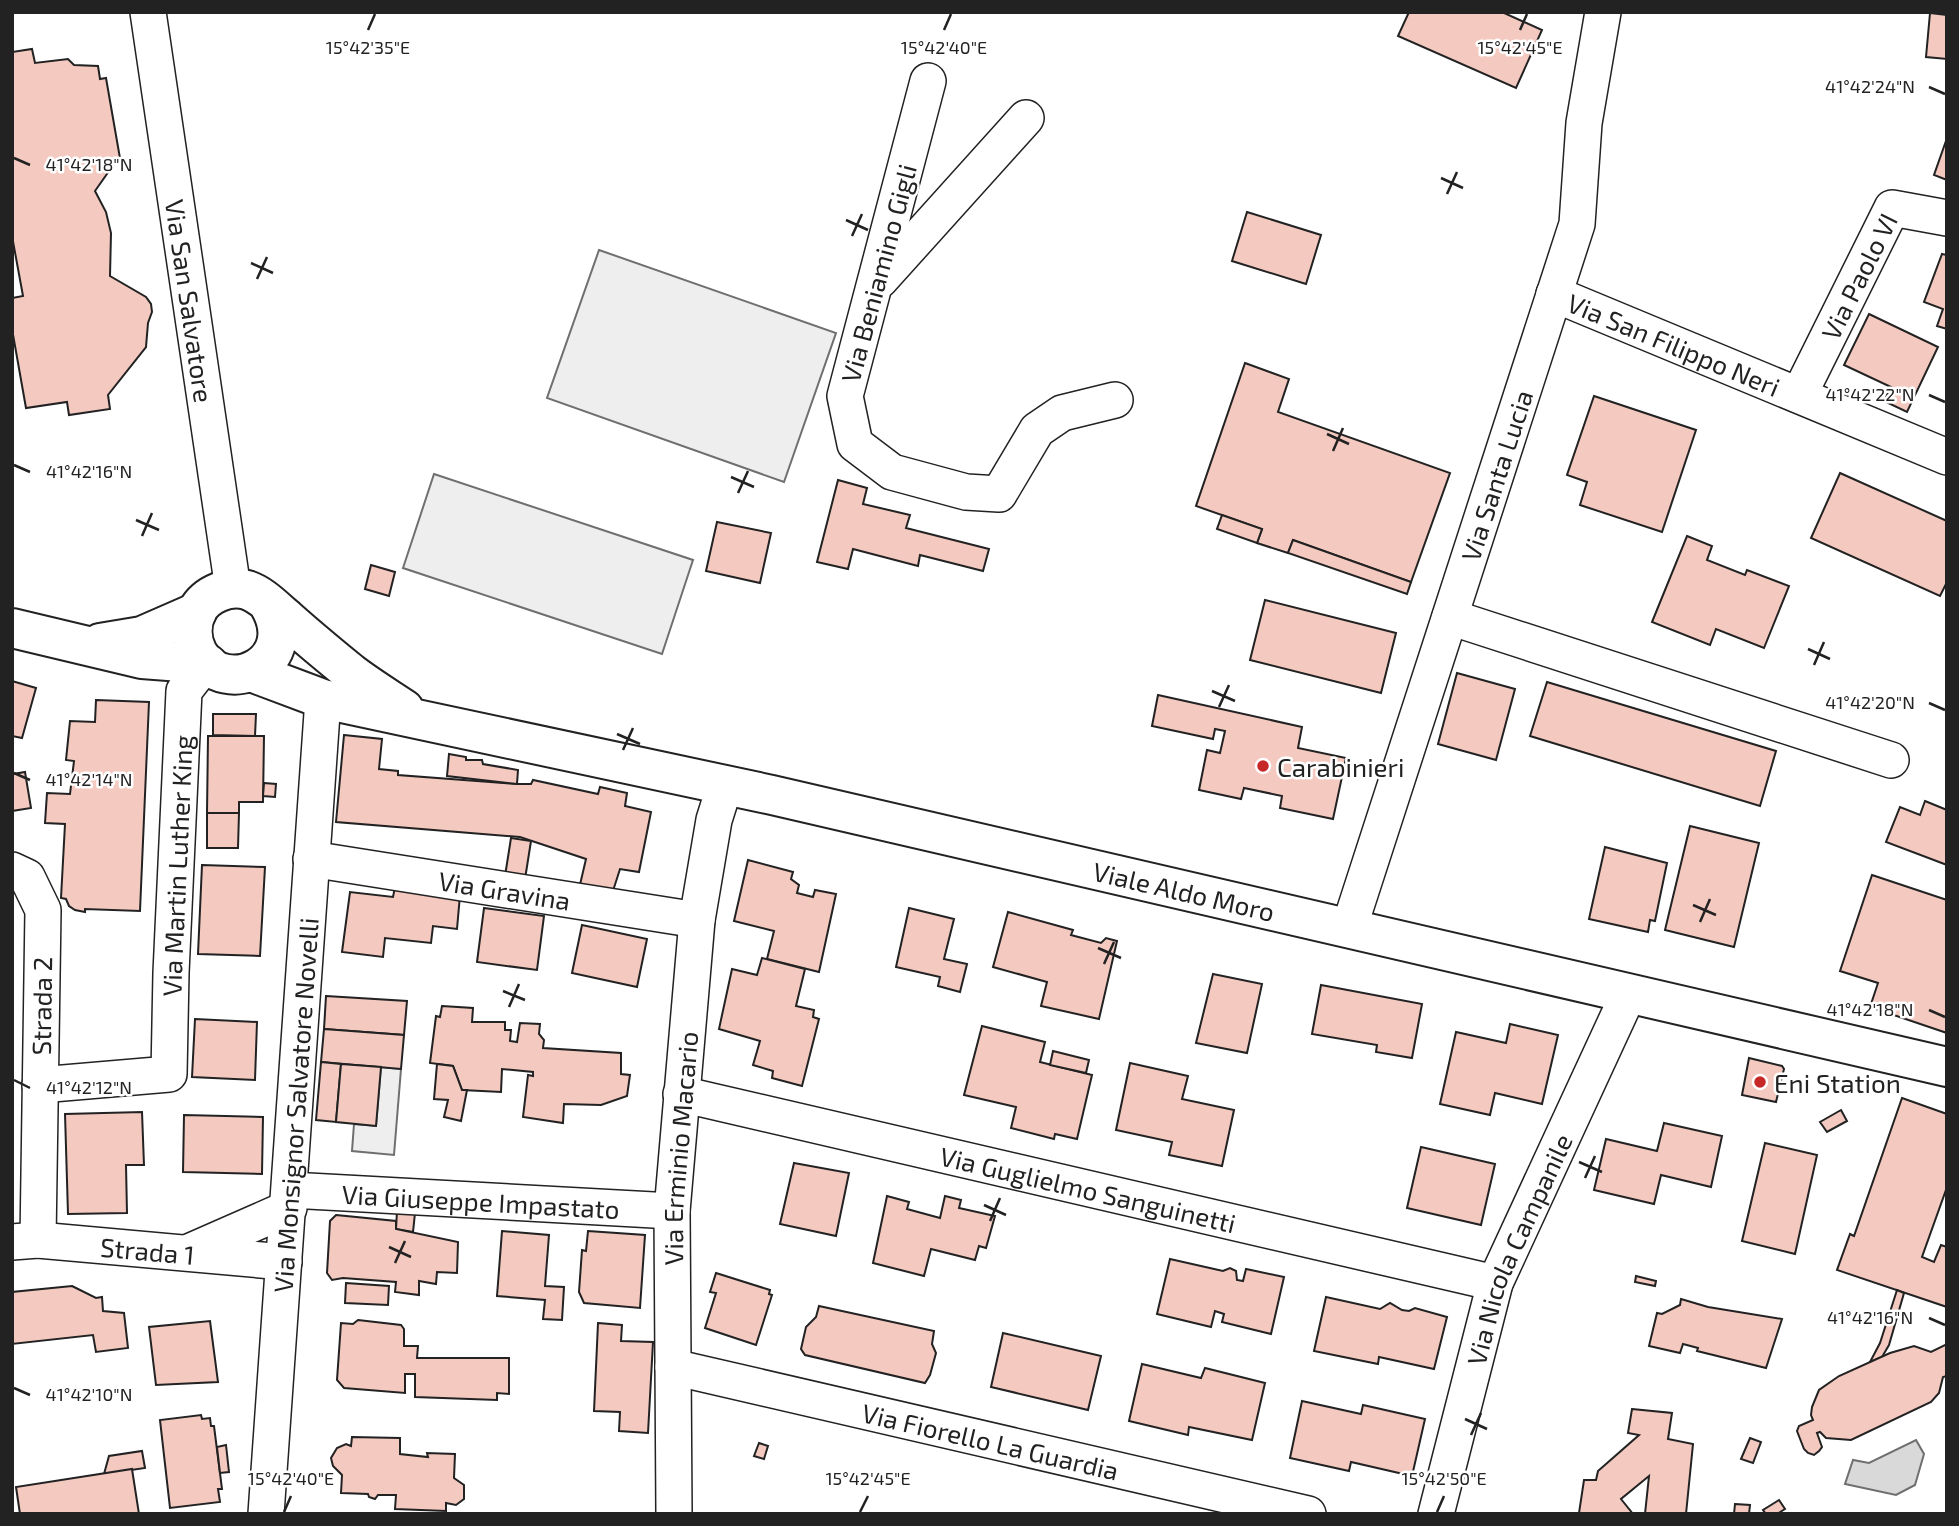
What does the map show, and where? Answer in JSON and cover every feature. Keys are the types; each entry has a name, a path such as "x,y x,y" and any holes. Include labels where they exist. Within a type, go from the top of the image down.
{"main road":[{"name":"Viale Aldo Moro","path":"85,645 142,636 197,612 212,596 250,596 353,675 420,720"},
{"path":"250,596 275,614 278,628 272,654 251,672"},
{"path":"197,612 193,640 198,654 207,664"},
{"name":"Viale Aldo Moro","path":"12,628 142,659 207,664 221,672 236,674 251,672 323,699 725,785 1947,1067"}],"street":[{"name":"Via San Salvatore","path":"148,12 250,596"},
{"name":"Via Santa Lucia","path":"1349,928 1577,224 1584,122 1603,12"},
{"name":"Via Beniamino Gigli","path":"928,81 845,396 855,444 892,472 966,492 999,494 1037,430 1062,413 1115,400"},
{"path":"876,285 1026,118"},
{"name":"Via Paolo VI","path":"1799,395 1892,208 1947,218"},
{"name":"Via San Filippo Neri","path":"1554,294 1947,457"},
{"path":"1450,617 1891,760"},
{"name":"Via Martin Luther King","path":"40,1085 169,1074 184,691 207,664"},
{"name":"Via Monsignor Salvatore Novelli","path":"266,1514 323,699"},
{"name":"Via Erminio Macario","path":"674,1514 672,1211 697,920 714,820 725,785"},
{"name":"Via Gravina","path":"311,859 697,920"},
{"name":"Strada 2","path":"12,870 27,877 43,910 40,1085 25,1241"},
{"name":"Via Nicola Campanile","path":"1436,1514 1495,1283 1629,993"},
{"name":"Via Guglielmo Sanguinetti","path":"681,1094 1495,1283"},
{"path":"187,1253 289,1199"},
{"name":"Via Giuseppe Impastato","path":"289,1199 672,1211"},
{"name":"Strada 1","path":"25,1241 284,1262"},
{"name":"Via Fiorello La Guardia","path":"673,1367 1308,1514"}],"shaded area":[{"path":"599,250 836,333 784,482 547,398"},
{"path":"434,474 693,560 662,654 403,568"},
{"path":"381,1067 401,1069 394,1155 352,1151 354,1124 376,1126"},
{"path":"1916,1440 1924,1454 1915,1485 1896,1495 1845,1484 1853,1460 1869,1463"}],"building":[{"path":"1409,12 1502,12 1542,30 1516,88 1398,36"},
{"path":"1930,13 1947,15 1947,59 1926,57"},
{"path":"32,49 35,63 68,59 74,65 98,66 100,79 106,78 121,164 114,164 95,191 106,212 111,233 110,276 146,297 152,312 146,347 108,395 110,409 69,415 67,402 26,408 12,329 12,298 23,296 12,236 12,52"},
{"path":"1947,138 1947,180 1934,175"},
{"path":"1247,212 1321,235 1306,284 1232,261"},
{"path":"1942,254 1947,255 1947,329 1937,326 1943,309 1924,302"},
{"path":"1869,314 1938,347 1907,412 1884,401 1891,387 1844,365"},
{"path":"1245,363 1289,379 1278,412 1450,473 1411,582 1293,540 1288,553 1257,543 1262,529 1196,506"},
{"path":"1594,396 1696,430 1662,532 1580,505 1587,482 1567,475"},
{"path":"1840,473 1947,521 1947,582 1940,596 1811,538"},
{"path":"838,480 867,488 863,504 910,515 906,528 989,549 983,571 920,555 918,566 853,549 848,569 817,562"},
{"path":"1222,515 1262,529 1257,543 1217,529"},
{"path":"717,522 771,533 760,583 706,571"},
{"path":"1687,536 1712,546 1707,560 1745,575 1747,570 1789,586 1764,648 1716,629 1710,645 1652,622"},
{"path":"1293,540 1411,582 1407,594 1288,553"},
{"path":"371,565 395,572 389,596 365,589"},
{"path":"1265,600 1396,633 1381,693 1250,660"},
{"path":"1457,673 1515,689 1496,760 1438,744"},
{"path":"12,681 36,688 22,738 12,736"},
{"path":"1547,682 1776,751 1760,806 1530,736"},
{"path":"1158,695 1302,727 1298,748 1346,758 1333,819 1280,808 1282,796 1244,788 1241,799 1199,790 1207,750 1220,753 1225,731 1215,729 1213,739 1152,726"},
{"path":"96,700 149,702 140,911 85,909 85,912 69,906 66,899 61,898 65,824 45,823 47,793 70,794 74,761 66,760 70,721 95,722"},
{"path":"213,714 256,714 255,736 213,735"},
{"path":"344,735 382,739 379,769 398,771 398,775 517,784 531,784 533,780 598,794 600,787 627,793 625,806 651,812 639,872 620,869 612,894 579,889 586,859 520,837 336,822"},
{"path":"208,736 264,736 263,802 239,802 239,813 207,813"},
{"path":"449,754 518,770 517,784 447,776"},
{"path":"12,771 13,774 25,772 31,808 12,811"},
{"path":"264,783 276,784 275,797 263,796"},
{"path":"1925,801 1947,810 1947,865 1886,842 1900,807 1920,815"},
{"path":"207,813 239,813 238,848 207,848"},
{"path":"1690,826 1759,843 1734,947 1665,930"},
{"path":"511,838 531,841 525,879 505,876"},
{"path":"1605,847 1667,863 1655,921 1650,920 1648,932 1589,919"},
{"path":"748,860 793,872 791,879 799,885 797,893 813,897 815,890 836,894 819,972 767,959 774,931 734,921"},
{"path":"202,865 265,867 260,956 198,954"},
{"path":"1872,875 1947,900 1947,1033 1870,1007 1878,983 1840,971"},
{"path":"395,887 460,895 457,929 433,926 431,943 385,938 383,957 342,952 350,892 393,897"},
{"path":"484,908 544,916 537,970 477,962"},
{"path":"909,908 954,919 944,959 967,964 960,992 938,986 940,977 896,967"},
{"path":"1008,912 1073,930 1071,935 1101,943 1106,938 1117,941 1099,1019 1041,1006 1047,982 993,967"},
{"path":"582,925 647,939 637,987 572,973"},
{"path":"762,958 805,969 796,1006 814,1010 813,1017 819,1019 802,1086 772,1078 773,1071 753,1065 760,1041 719,1029 732,969 757,975"},
{"path":"1213,974 1262,984 1247,1053 1196,1043"},
{"path":"1321,985 1422,1004 1412,1058 1376,1052 1377,1045 1312,1034"},
{"path":"326,996 407,1001 404,1035 324,1029"},
{"path":"442,1006 473,1008 472,1022 505,1022 505,1030 511,1030 510,1041 517,1042 520,1023 540,1024 539,1034 544,1040 543,1048 621,1053 621,1074 630,1075 627,1096 601,1105 564,1104 563,1123 523,1117 528,1075 533,1076 533,1072 502,1069 501,1092 462,1090 453,1066 430,1063 436,1016 440,1017"},
{"path":"195,1019 257,1022 255,1080 192,1077"},
{"path":"1510,1024 1558,1035 1542,1104 1495,1093 1490,1115 1440,1104 1456,1032 1506,1043"},
{"path":"982,1026 1045,1042 1040,1062 1092,1075 1077,1139 1055,1134 1054,1139 1011,1128 1016,1107 964,1095"},
{"path":"324,1029 404,1035 401,1069 321,1062"},
{"path":"1053,1051 1089,1060 1086,1073 1050,1065"},
{"path":"1749,1058 1782,1066 1784,1069 1776,1102 1742,1095"},
{"path":"321,1062 341,1064 336,1122 316,1120"},
{"path":"1130,1063 1188,1076 1182,1099 1234,1110 1222,1166 1169,1155 1172,1142 1116,1130"},
{"path":"341,1064 381,1067 376,1126 336,1122"},
{"path":"437,1064 453,1066 462,1090 467,1090 461,1121 444,1117 448,1100 434,1099"},
{"path":"1902,1098 1947,1114 1947,1187 1922,1257 1934,1262 1941,1245 1947,1247 1947,1307 1837,1270 1850,1234 1854,1236"},
{"path":"1841,1110 1847,1121 1827,1132 1820,1122"},
{"path":"142,1112 144,1165 126,1165 127,1213 68,1214 65,1114"},
{"path":"184,1115 263,1117 262,1174 183,1172"},
{"path":"1664,1123 1722,1136 1711,1187 1661,1175 1654,1204 1594,1190 1606,1139 1657,1151"},
{"path":"1765,1143 1817,1155 1795,1254 1742,1241"},
{"path":"1421,1147 1495,1164 1481,1225 1407,1208"},
{"path":"794,1163 849,1173 836,1236 780,1224"},
{"path":"887,1196 909,1202 907,1209 940,1218 945,1196 961,1200 959,1208 995,1216 986,1248 979,1246 975,1260 931,1249 924,1276 873,1263"},
{"path":"397,1211 415,1213 413,1232 396,1229"},
{"path":"336,1215 396,1221 396,1229 458,1242 457,1273 437,1272 436,1284 419,1281 419,1295 395,1292 396,1282 343,1278 332,1280 327,1273 330,1221"},
{"path":"502,1231 549,1235 545,1286 564,1287 562,1320 543,1319 545,1300 497,1296"},
{"path":"588,1231 645,1235 640,1308 584,1303 579,1292 582,1250 586,1251"},
{"path":"1170,1259 1223,1271 1230,1268 1236,1271 1237,1280 1243,1281 1246,1269 1284,1277 1271,1334 1222,1322 1224,1314 1215,1311 1211,1327 1157,1314"},
{"path":"716,1273 770,1290 769,1294 772,1295 756,1345 705,1328 716,1293 710,1292"},
{"path":"1636,1276 1656,1281 1655,1286 1635,1282"},
{"path":"346,1283 389,1286 388,1305 345,1303"},
{"path":"72,1286 96,1298 102,1297 103,1311 124,1313 128,1348 96,1352 93,1335 12,1344 12,1292"},
{"path":"1897,1290 1904,1293 1889,1345 1882,1357 1870,1362 1880,1343"},
{"path":"1326,1297 1380,1309 1390,1303 1402,1310 1415,1308 1447,1317 1434,1369 1379,1357 1378,1364 1314,1351"},
{"path":"1681,1299 1708,1307 1782,1319 1766,1368 1697,1351 1698,1348 1683,1344 1680,1353 1649,1346 1657,1313 1662,1314 1680,1305"},
{"path":"819,1306 934,1331 932,1344 936,1353 925,1383 805,1355 801,1349 806,1327 816,1317"},
{"path":"358,1320 401,1325 404,1329 404,1346 418,1346 417,1358 509,1358 509,1394 497,1393 497,1400 415,1397 415,1374 405,1374 405,1393 344,1388 337,1380 341,1323 353,1324"},
{"path":"210,1321 218,1382 156,1385 149,1327"},
{"path":"598,1323 622,1325 621,1341 653,1342 648,1433 619,1431 620,1412 594,1411"},
{"path":"1003,1333 1101,1356 1088,1410 991,1387"},
{"path":"1947,1344 1947,1376 1943,1377 1939,1393 1931,1402 1851,1440 1826,1438 1820,1432 1817,1433 1822,1447 1819,1451 1814,1455 1804,1449 1797,1431 1799,1426 1813,1420 1812,1407 1819,1390 1839,1376 1890,1353 1914,1346 1931,1352"},
{"path":"1142,1364 1201,1378 1205,1368 1265,1383 1252,1440 1189,1427 1188,1435 1129,1421"},
{"path":"1302,1401 1361,1414 1363,1405 1425,1419 1412,1476 1351,1462 1349,1471 1290,1458"},
{"path":"1632,1409 1672,1413 1668,1439 1693,1444 1686,1514 1645,1514 1649,1476 1621,1499 1633,1514 1579,1513 1584,1480 1596,1480 1598,1471 1639,1435 1628,1433"},
{"path":"201,1415 202,1419 210,1418 211,1426 214,1426 222,1489 218,1489 220,1502 170,1508 160,1420"},
{"path":"352,1437 400,1438 400,1454 428,1457 427,1453 455,1454 454,1478 464,1485 464,1499 456,1505 446,1503 446,1511 395,1509 396,1495 378,1495 375,1499 368,1494 341,1493 342,1475 333,1466 331,1458 337,1448 346,1444 351,1446"},
{"path":"1750,1438 1761,1442 1753,1463 1741,1459"},
{"path":"759,1443 768,1446 764,1459 754,1456"},
{"path":"226,1445 229,1472 220,1473 217,1447"},
{"path":"142,1451 145,1468 104,1474 109,1456"},
{"path":"132,1469 139,1514 20,1514 16,1487"},
{"path":"1779,1500 1785,1509 1777,1514 1766,1514 1763,1510"},
{"path":"1735,1504 1750,1505 1749,1514 1734,1514"}],"place":[{"name":"Carabinieri","path":"1263,766"},
{"name":"Eni Station","path":"1760,1082"}]}
